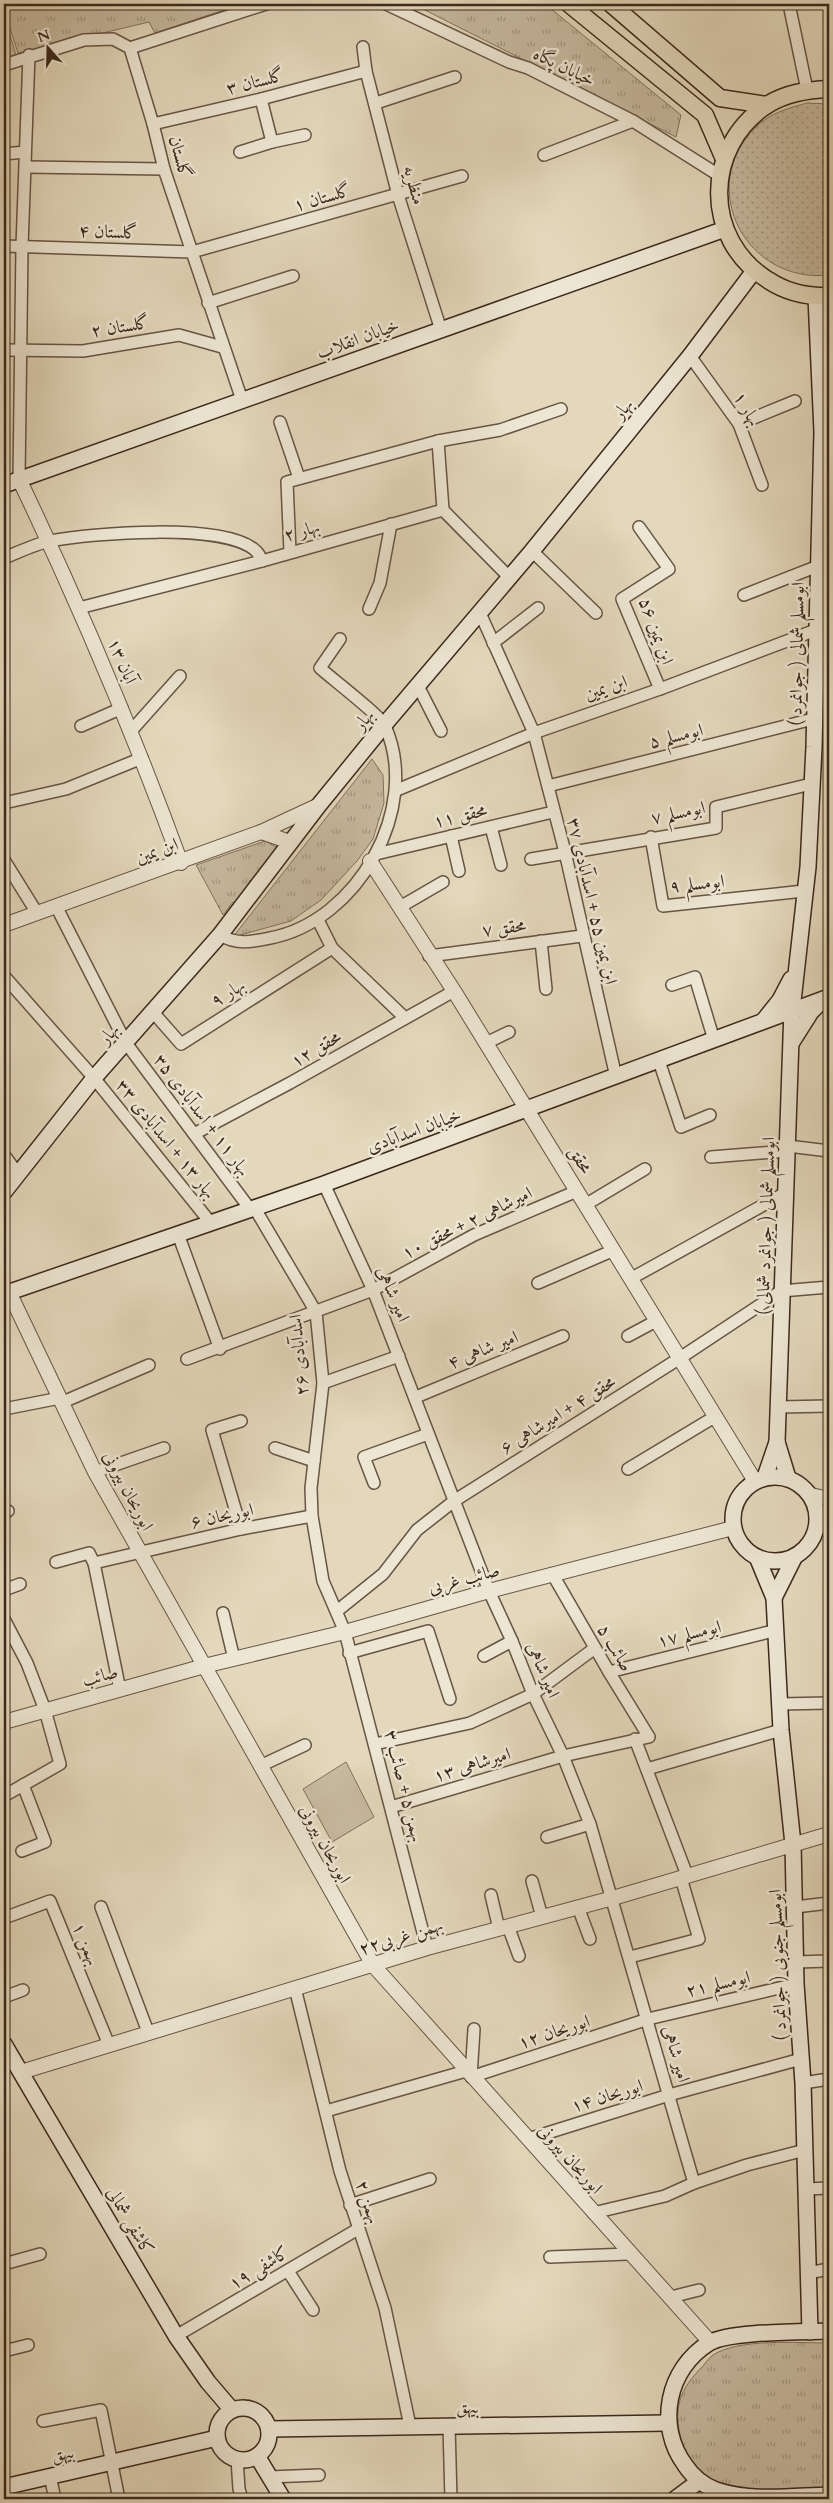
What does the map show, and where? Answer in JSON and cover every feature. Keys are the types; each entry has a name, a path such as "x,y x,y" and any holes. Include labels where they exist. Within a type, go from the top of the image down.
{"main road":[{"path":"569,4 704,116 724,159"},
{"path":"611,4 720,98 768,105"},
{"path":"823,296 783,289 754,271 737,252 725,229 719,206 720,176 724,159 734,138 749,120 768,105 786,96 807,90 829,89"},
{"name":"خیابان انقلاب","path":"4,485 725,229"},
{"name":"بهار","path":"4,1192 94,1078 220,935 319,805 532,551 690,356 754,271"},
{"name":"ابومسلم شمالی ( جوانمرد )","path":"792,1010 808,867 814,719 822,627 826,432 823,296"},
{"path":"762,1022 780,1000 796,968"},
{"path":"791,1044 811,1012 826,998"},
{"name":"خیابان اسدآبادی","path":"6,1296 210,1222 324,1184 826,998"},
{"name":"ابومسلم شمالی ( جوانمرد شمالی )","path":"777,1442 792,1010"},
{"path":"777,1442 788,1478"},
{"path":"760,1479 788,1478 801,1484 811,1495 824,1518 807,1548 796,1556 770,1561 757,1557 746,1550 738,1540 733,1528 734,1506 739,1496 760,1479 777,1442"},
{"path":"774,1598 796,1556"},
{"name":"ابومسلم جنوبی ( جوانمرد )","path":"757,1557 774,1598 781,1730 794,1844 796,1984 805,2150 810,2332"},
{"name":"کاشفی شمالی","path":"4,2044 176,2336 208,2382 232,2410"},
{"path":"829,2331 741,2335 710,2342 688,2361 672,2388 667,2423 674,2451 698,2482 715,2490 747,2498 829,2497"},
{"path":"245,2408 254,2410 261,2414 269,2429 267,2444 257,2456 244,2460 237,2459 224,2451 217,2438 220,2422 232,2410 245,2408"},
{"name":"بیهق","path":"269,2429 667,2423"},
{"name":"بیهق","path":"4,2487 217,2438"},
{"path":"257,2456 282,2499"},
{"path":"675,2499 698,2482"}],"street":[{"path":"4,65 29,55 84,40 113,39 130,48 266,4"},
{"name":"خیابان پگاه","path":"386,4 509,62 528,68 633,121 720,176"},
{"path":"789,4 807,90"},
{"name":"منظریه","path":"363,47 366,71 376,103 398,195 441,330"},
{"name":"گلستان","path":"130,48 153,124 164,169 222,347 242,400"},
{"path":"19,479 22,246 29,55"},
{"name":"گلستان ۳","path":"153,124 261,99 366,71"},
{"path":"376,103 455,77"},
{"path":"261,99 272,142"},
{"path":"544,154 633,121"},
{"path":"240,152 272,142 305,135"},
{"path":"4,154 25,152"},
{"path":"26,167 164,169"},
{"name":"گلستان ۱","path":"192,252 462,176"},
{"name":"گلستان ۴","path":"4,246 192,252"},
{"path":"208,303 293,276"},
{"name":"گلستان ۲","path":"4,350 83,351 179,335 222,347"},
{"name":"بهار ۱","path":"690,356 739,424 762,486"},
{"path":"739,424 795,401"},
{"path":"290,552 287,482 438,441 500,430 561,409"},
{"path":"280,422 299,478"},
{"path":"438,441 443,510 509,577"},
{"name":"۱۳ آبان","path":"19,479 80,608 142,758 181,863"},
{"name":"بهار ۲","path":"80,608 262,561 443,510"},
{"path":"369,609 380,583 390,524"},
{"name":"ابن یمین ۵۶","path":"638,527 669,569 622,599 660,689"},
{"path":"4,558 49,541 134,531 202,534 231,540 256,551 262,561"},
{"path":"532,551 596,613"},
{"path":"744,595 822,559"},
{"path":"493,643 538,608"},
{"name":"ابن یمین ۵۵ + اسدآبادی ۳۷","path":"480,613 534,733 565,852 582,936 616,1077"},
{"name":"ابن یمین","path":"396,790 534,733 660,689 822,627"},
{"path":"220,935 230,941 242,943 291,934 318,920 333,908 353,886 373,858 390,826 396,790 396,760 385,724 320,668 340,639"},
{"path":"131,731 180,676"},
{"path":"418,686 441,731"},
{"path":"81,726 122,708"},
{"name":"ابومسلم ۵","path":"548,786 814,719"},
{"path":"4,803 66,789 142,758"},
{"name":"ابومسلم ۷","path":"531,860 651,837 716,828 716,808 811,784"},
{"name":"ابن یمین","path":"4,925 181,863 262,832 319,805"},
{"name":"محقق ۱۱","path":"373,858 451,836 554,812"},
{"path":"491,827 501,865"},
{"path":"262,832 290,842"},
{"path":"451,836 459,871"},
{"name":"ابومسلم ۹","path":"651,837 663,906 804,891"},
{"name":"محقق","path":"373,858 429,956 454,991 632,1278 656,1321 716,1416 760,1479"},
{"path":"4,860 37,913"},
{"path":"400,906 443,882"},
{"name":"بهار ۱۱ + اسدآبادی ۳۵","path":"56,906 126,1043 252,1208"},
{"path":"318,920 332,948 405,1018"},
{"name":"محقق ۷","path":"429,956 582,936"},
{"path":"541,941 546,989"},
{"name":"بهار ۹","path":"152,1011 181,1044 332,948"},
{"name":"بهار ۱۳ + اسدآبادی ۳۳","path":"4,976 94,1078 210,1222"},
{"path":"672,985 695,978 714,1040"},
{"name":"محقق ۱۲","path":"194,1134 290,1083 454,991"},
{"path":"486,1043 509,1032"},
{"path":"659,1061 681,1126 710,1115"},
{"path":"711,1157 788,1149 829,1151"},
{"path":"4,1155 19,1175"},
{"path":"585,1205 645,1170"},
{"name":"امیر شاهی","path":"324,1184 373,1290 416,1397 428,1434 489,1592 512,1641 533,1694 563,1756 590,1824 694,2182"},
{"name":"امیرشاهی ۲ + محقق ۱۰","path":"186,1360 220,1349 373,1290 474,1235 577,1191"},
{"path":"632,1278 785,1193"},
{"name":"اسدآبادی ۲۶","path":"252,1208 316,1312 323,1383 310,1488 312,1516 323,1581 337,1610"},
{"path":"178,1234 220,1349"},
{"path":"538,1283 614,1250"},
{"path":"782,1291 829,1288"},
{"name":"محقق ۴ + امیرشاهی ۶","path":"337,1610 383,1574 417,1530 454,1501 782,1291"},
{"name":"ابوریحان بیرونی","path":"6,1296 62,1400 95,1472 372,1965 628,2254 671,2297 710,2342"},
{"path":"628,1336 656,1321"},
{"name":"امیر شاهی ۴","path":"416,1397 563,1336"},
{"path":"323,1383 399,1356"},
{"path":"4,1409 62,1400 149,1364"},
{"path":"779,1407 829,1406"},
{"path":"628,1469 716,1416"},
{"path":"241,1421 212,1430 241,1529"},
{"path":"374,1483 364,1457 428,1434"},
{"path":"95,1472 164,1448"},
{"path":"275,1448 314,1461"},
{"path":"811,1495 829,1499"},
{"name":"ابوریحان ۶","path":"94,1563 241,1529 312,1516"},
{"name":"صائب غربی","path":"205,1666 345,1632 733,1528"},
{"path":"56,1562 89,1553 94,1563 120,1690"},
{"name":"صائب ۵","path":"553,1575 608,1672 649,1737"},
{"path":"4,1590 20,1584"},
{"name":"بهمن ۵ + صائب ۳","path":"337,1610 345,1632 375,1744 427,1948"},
{"path":"222,1614 234,1659"},
{"path":"4,1619 27,1663 45,1710 60,1764 4,1796"},
{"name":"ابومسلم ۱۷","path":"608,1672 777,1630"},
{"path":"350,1653 428,1632 450,1699"},
{"path":"484,1656 512,1641"},
{"path":"375,1744 470,1723 533,1694 595,1648"},
{"name":"صائب","path":"4,1722 205,1666"},
{"path":"779,1704 829,1703"},
{"path":"647,1769 781,1730"},
{"name":"امیرشاهی ۱۳","path":"391,1807 563,1756 649,1737"},
{"path":"630,1957 699,1939 684,1877 647,1769 635,1740"},
{"path":"260,1766 305,1745"},
{"path":"22,1851 45,1842 23,1785"},
{"path":"547,1837 590,1824"},
{"name":"۲۲بهمن غربی","path":"21,2072 427,1948 612,1898 829,1834"},
{"path":"532,1881 542,1917"},
{"path":"491,1895 504,1927 519,1956"},
{"name":"بهمن ۱","path":"4,1918 50,1901 109,2045"},
{"path":"794,1907 829,1903"},
{"path":"101,1907 148,2032"},
{"path":"578,1907 590,1939"},
{"path":"796,1962 829,1961"},
{"name":"ابومسلم ۲۱","path":"648,2019 796,1984"},
{"name":"بهمن ۲","path":"294,1988 350,2204 385,2308 410,2426"},
{"path":"4,1997 24,1990"},
{"name":"ابوریحان ۱۲","path":"326,2111 468,2074 648,2019"},
{"path":"468,2074 474,2029"},
{"name":"ابوریحان ۱۴","path":"528,2139 669,2095 801,2059"},
{"path":"802,2083 829,2079"},
{"path":"593,2213 665,2196 694,2182 747,2165 805,2150"},
{"path":"350,2204 430,2179"},
{"path":"806,2189 829,2188"},
{"name":"کاشفی ۱۹","path":"176,2336 358,2229"},
{"path":"4,2264 40,2254"},
{"path":"550,2257 628,2254"},
{"path":"808,2273 829,2269"},
{"path":"288,2271 313,2310"},
{"path":"671,2297 699,2290"},
{"path":"4,2351 28,2345"},
{"path":"43,2421 101,2410 110,2464 119,2499"},
{"path":"449,2426 451,2499"},
{"path":"237,2459 242,2499"},
{"path":"270,2477 319,2475"},
{"path":"50,2476 55,2499"}],"green space":[{"path":"4,4 242,4 155,33 149,22 18,53 4,10"},
{"path":"413,4 545,4 681,115 676,137"},
{"path":"4,16 16,55 4,59"},
{"path":"807,103 829,104 829,275 800,274 774,264 753,248 739,227 730,203 730,177 738,151 756,127 774,115"},
{"path":"372,759 383,775 384,803 373,839 357,861 321,900 291,921 233,937"},
{"path":"265,841 278,848 238,910 233,902 223,915 196,865"},
{"path":"346,1762 374,1817 332,1842 303,1789"},
{"path":"786,2342 829,2343 829,2488 749,2492 724,2487 712,2482 702,2474 687,2454 682,2442 678,2417 680,2398 685,2388 709,2358 724,2350 753,2344"}]}
